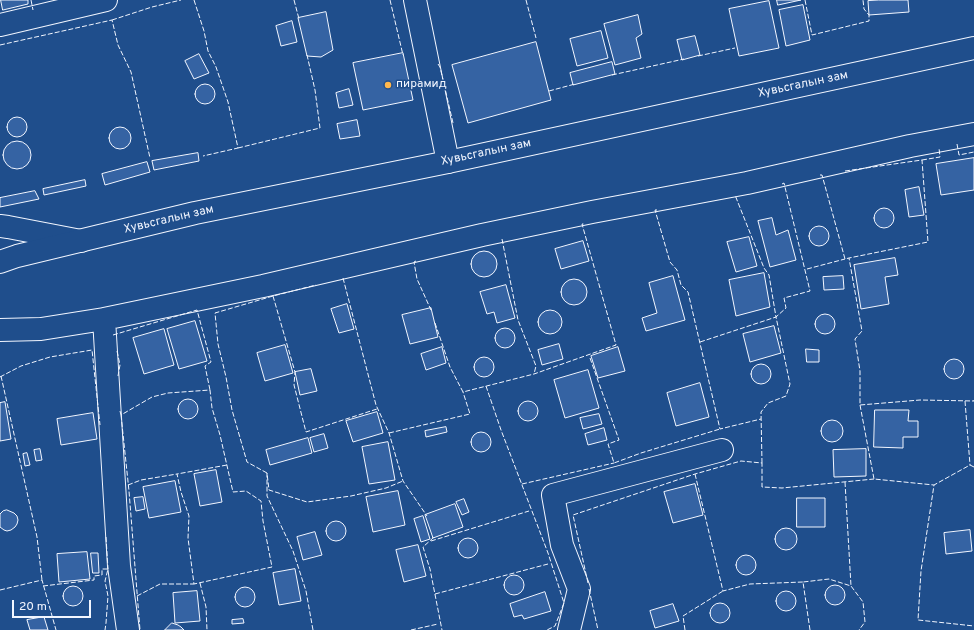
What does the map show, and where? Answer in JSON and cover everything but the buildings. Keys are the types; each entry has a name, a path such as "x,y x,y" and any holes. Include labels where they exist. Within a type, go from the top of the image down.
{"street":[{"path":"0,25 106,0"},
{"path":"415,0 448,162"},
{"name":"Хувьсгалын зам","path":"0,262 17,256 195,213 448,162 974,48"},
{"path":"0,330 40,329 104,319 263,286 592,212 747,183 910,146 974,134"},
{"path":"0,226 81,240"},
{"path":"104,319 119,566 128,630"},
{"path":"569,630 579,589 562,545 553,496 722,450"}],"fence":[{"path":"31,0 33,10"},
{"path":"112,20 152,7 181,0"},
{"path":"194,0 204,31 208,51 216,67 228,102 238,148 203,156"},
{"path":"294,0 299,19"},
{"path":"390,0 403,55"},
{"path":"526,0 536,38"},
{"path":"805,0 812,35 869,21 869,15 864,9 863,0"},
{"path":"0,45 112,20 118,45 131,72 150,158"},
{"path":"698,56 735,48"},
{"path":"238,148 320,128 315,90 307,55"},
{"path":"612,75 684,59"},
{"path":"438,64 453,123"},
{"path":"549,91 575,84"},
{"path":"957,144 959,155 974,152"},
{"path":"922,160 940,157 939,148"},
{"path":"845,171 922,160 928,242 849,258 862,331 855,339 860,371 860,405 920,400 974,400"},
{"path":"820,175 822,175 845,259 849,258"},
{"path":"762,463 761,412 768,403 786,396 790,384 776,317 786,308 784,298 810,291 784,183 782,184"},
{"path":"700,342 776,317 769,275 764,268 735,195"},
{"path":"657,210 655,210 670,262 677,270 681,285 688,292 720,429 761,419"},
{"path":"435,323 450,367 463,392 534,374 616,345 582,224 585,224"},
{"path":"502,239 518,320 536,366 534,374"},
{"path":"807,269 845,259"},
{"path":"416,261 414,262 417,279 431,310"},
{"path":"343,278 376,405 389,433 403,481 427,516"},
{"path":"267,473 247,462 232,410 218,344 215,313 316,285"},
{"path":"273,296 295,372 294,385 306,432 377,409"},
{"path":"113,335 197,310 211,362 205,366 210,390"},
{"path":"0,377 21,366 50,357 92,350 100,425"},
{"path":"117,351 120,365 118,376"},
{"path":"590,358 619,440 608,444 614,463 641,453 720,429"},
{"path":"1,376 37,537 42,580"},
{"path":"486,386 501,430 548,553 564,603 555,626 547,630"},
{"path":"120,411 121,415 152,397 168,393 210,390 212,408 220,435 233,492 246,491 261,501 263,521 272,567 194,584 188,538 189,516 177,474 227,465"},
{"path":"389,433 470,414 463,392"},
{"path":"965,401 970,465"},
{"path":"860,405 874,479 934,485"},
{"path":"121,415 129,491 140,630"},
{"path":"588,583 573,515 695,474 741,461 762,463 762,487 782,488 874,479"},
{"path":"522,484 614,463"},
{"path":"974,467 970,465 934,485 921,571 918,620 974,626"},
{"path":"313,630 306,591 293,551 267,496 267,473 269,490 307,502 351,496 386,488 403,481"},
{"path":"128,485 141,480 177,474"},
{"path":"695,474 723,591 750,584 803,582"},
{"path":"845,482 851,586"},
{"path":"431,541 529,511"},
{"path":"106,537 108,569"},
{"path":"433,537 423,547 430,569 442,630"},
{"path":"435,594 548,564"},
{"path":"43,586 94,580 94,576 102,575 102,569 108,569 105,581 108,596 105,630"},
{"path":"810,630 803,582 829,579 851,586 863,602 865,622 859,630"},
{"path":"0,590 42,580 56,630"},
{"path":"200,583 206,607 207,630"},
{"path":"137,596 160,584 194,584"},
{"path":"589,589 598,630"},
{"path":"685,630 683,616 723,591"},
{"path":"411,630 438,624"}],"place":[{"name":"пирамид","path":"388,85"}]}
